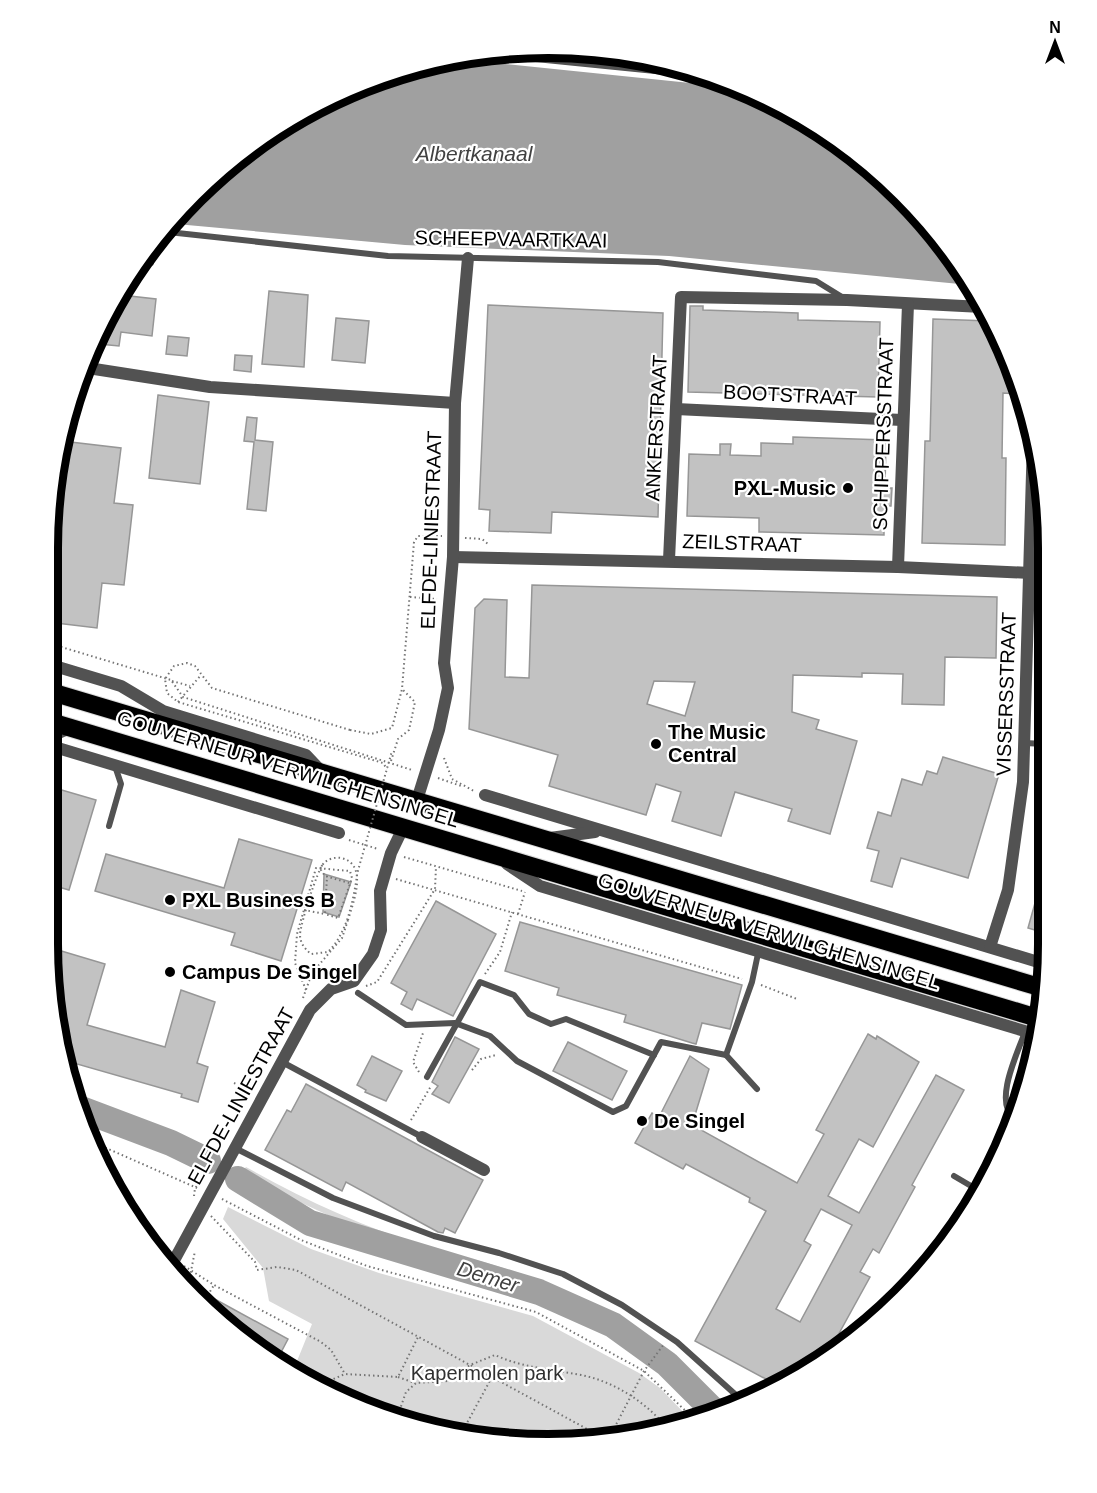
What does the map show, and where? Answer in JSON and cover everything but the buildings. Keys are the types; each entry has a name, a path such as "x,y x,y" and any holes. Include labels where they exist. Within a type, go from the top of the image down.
{"highway":[{"name":"GOUVERNEUR VERWILGHENSINGEL","path":"58,694 1036,986"},
{"name":"GOUVERNEUR VERWILGHENSINGEL","path":"58,724 493,854 760,944 1033,1017"},
{"path":"403,828 417,800"}],"street":[{"name":"ELFDE-LINIESTRAAT","path":"417,800 439,730 448,688 444,663 453,557 455,403 468,258"},
{"name":"SCHEEPVAARTKAAI","path":"681,297 847,300 974,307"},
{"name":"ANKERSTRAAT","path":"669,560 681,297"},
{"name":"SCHIPPERSSTRAAT","path":"898,567 908,304"},
{"path":"93,370 210,387 455,403"},
{"name":"BOOTSTRAAT","path":"676,409 902,420"},
{"name":"VISSERSSTRAAT","path":"990,947 1008,890 1023,782 1032,474"},
{"name":"ZEILSTRAAT","path":"453,557 669,560 898,567 1030,577"},
{"name":"GOUVERNEUR VERWILGHENSINGEL","path":"58,667 121,686 163,711 306,755 322,771"},
{"path":"58,733 70,727"},
{"path":"58,748 339,833"},
{"name":"GOUVERNEUR VERWILGHENSINGEL","path":"485,795 1037,962"},
{"name":"ELFDE-LINIESTRAAT","path":"174,1260 310,1010 331,989 354,981 373,954 381,930 380,891 391,853 403,828"},
{"name":"GOUVERNEUR VERWILGHENSINGEL","path":"543,839 600,831"},
{"name":"GOUVERNEUR VERWILGHENSINGEL","path":"760,944 1030,1033"},
{"path":"422,1137 484,1170"}],"lane":[{"path":"534,59 659,71"},
{"name":"SCHEEPVAARTKAAI","path":"174,233 388,256 658,262 816,281 847,300"},
{"path":"1030,577 1038,580"},
{"path":"1024,743 1038,744"},
{"path":"109,826 121,784 115,766"},
{"path":"726,1055 752,982 760,944"},
{"path":"426,1077 480,981 514,995 529,1014 551,1024 566,1019 654,1055"},
{"path":"358,993 406,1025 455,1023 490,1036 517,1061 613,1112 626,1106 661,1042 726,1055 757,1089"},
{"path":"1009,1111 1004,1098 1026,1032"},
{"path":"282,1062 422,1137"},
{"path":"235,1148 344,1202 434,1236 499,1253 563,1274 622,1305 677,1342 737,1396"},
{"path":"954,1176 974,1188"}],"path":[{"path":"387,769 383,763 178,702 171,698 165,686 169,671 174,666 187,663 195,666 212,688 350,730 371,734 392,728 402,689 410,597 451,600"},
{"path":"58,646 190,686"},
{"path":"178,702 201,675"},
{"path":"171,680 183,697 391,760 426,775 485,795"},
{"path":"300,1008 312,973 342,938 348,920 357,890 355,868 348,861 338,858 322,865 300,933 302,943 310,954 328,952 338,941 357,874 387,769 398,739 409,730 415,702 402,689"},
{"path":"391,760 392,751"},
{"path":"444,754 445,766 452,778 461,786"},
{"path":"363,844 436,866 435,890 377,982 366,986"},
{"path":"316,874 326,862 337,859 351,863 357,874"},
{"path":"322,865 321,870 327,876 349,883"},
{"path":"304,910 338,918 352,878 350,871 316,868 297,934 295,963 306,990"},
{"path":"384,875 752,982 797,999"},
{"path":"325,914 327,876"},
{"path":"518,914 525,892"},
{"path":"480,981 500,952 512,912"},
{"path":"472,1070 482,1059 508,1052"},
{"path":"234,1083 263,1096"},
{"path":"102,1146 222,1199 302,1240 368,1266 536,1312 644,1371 688,1414"},
{"path":"206,1226 222,1199"},
{"path":"211,1216 255,1262 257,1270 277,1267 296,1270 594,1432"},
{"path":"190,1278 196,1246"},
{"path":"178,1265 192,1270 214,1286 321,1342 331,1350 345,1374"},
{"path":"207,1296 214,1286"},
{"path":"398,1377 418,1337"},
{"path":"614,1430 644,1371 666,1341"},
{"path":"327,1382 345,1374 398,1377 416,1383 448,1381 470,1365 495,1355 516,1365 582,1375 609,1383 656,1414 661,1421"},
{"path":"465,1427 492,1377"},
{"path":"399,1411 406,1392 416,1383"}],"green space":[{"path":"246,1167 312,1201 379,1230 435,1250 488,1263 535,1279 500,1272 369,1234 282,1194 242,1172"},
{"name":"Kapermolen park","path":"228,1207 311,1249 379,1273 533,1316 639,1373 660,1388 686,1415 612,1430 548,1435 453,1425 422,1418 361,1397 296,1364 312,1324 269,1301 263,1268 223,1219"},
{"path":"540,1280 603,1309 659,1348 580,1299"}],"water":[{"name":"Albertkanaal","path":"491,62 704,84 765,109 821,141 872,180 917,225 961,284 669,256 405,245 181,224 225,180 250,160 276,141 332,109 361,96 422,75"}],"waterway":[{"name":"Demer","path":"89,1112 171,1143 208,1161"},
{"name":"Demer","path":"238,1179 310,1223 539,1292 613,1325 667,1364 710,1407"}],"place":[{"name":"PXL-Music","path":"848,488"},
{"name":"The Music Central","path":"656,744"},
{"name":"PXL Business B","path":"170,900"},
{"name":"Campus De Singel","path":"170,972"},
{"name":"De Singel","path":"642,1121"}]}
